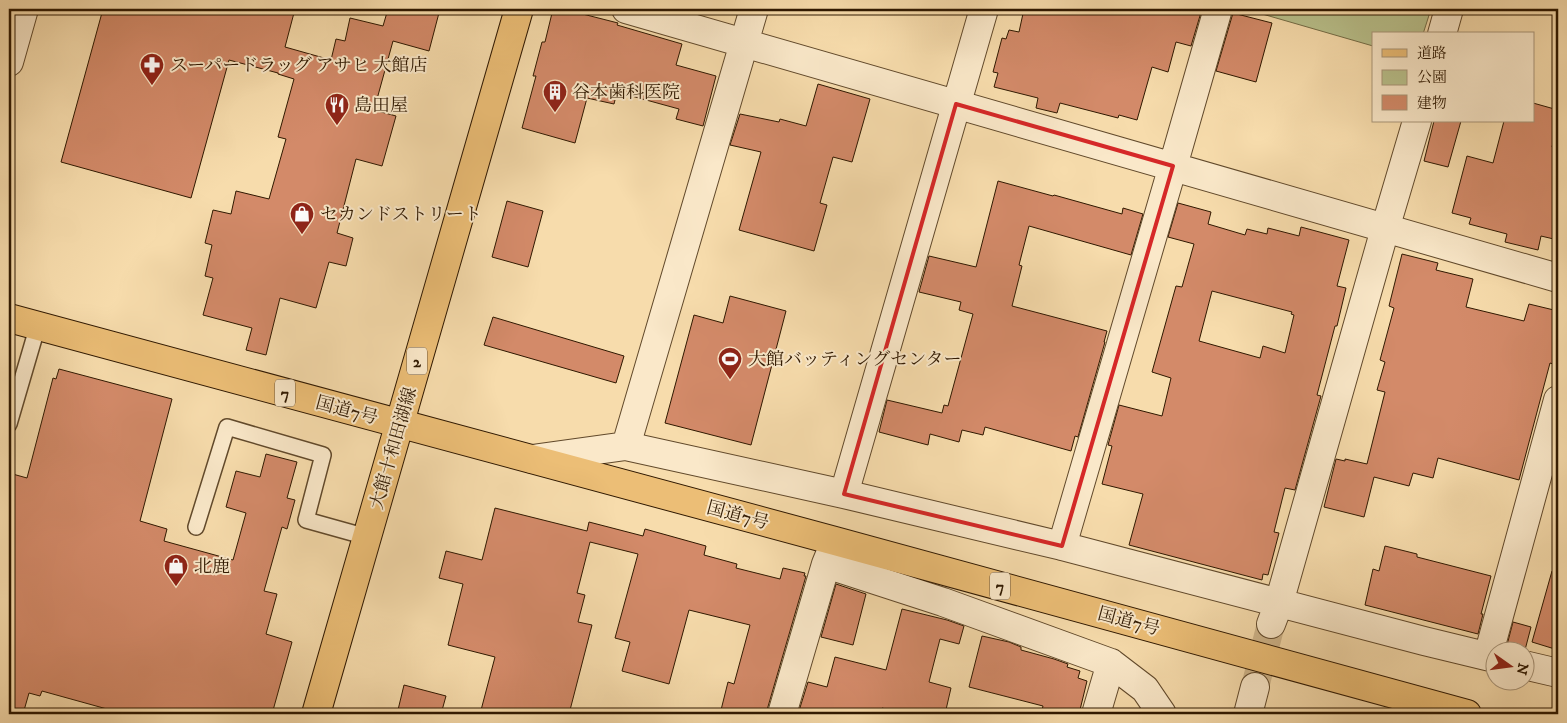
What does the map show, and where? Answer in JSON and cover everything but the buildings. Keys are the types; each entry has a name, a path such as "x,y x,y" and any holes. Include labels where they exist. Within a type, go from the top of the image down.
{"main road":[{"name":"大館十和田湖線","path":"316,714 519,9"},
{"name":"国道7号","path":"9,318 532,459 830,552 1467,714"}],"street":[{"path":"9,62 24,9"},
{"path":"626,9 1558,278"},
{"path":"626,446 754,9"},
{"path":"844,494 984,9"},
{"path":"1062,546 1218,9"},
{"path":"1443,32 1449,9"},
{"path":"1275,613 1417,122"},
{"path":"1495,640 1558,400"},
{"path":"532,459 626,446 844,494 1062,546 1275,613 1424,641 1484,655"},
{"path":"783,714 830,552 944,602 1111,663 1145,689 1162,714"},
{"path":"1096,714 1111,663"},
{"path":"1534,667 1558,673"}],"lane":[{"path":"9,424 38,325"},
{"path":"196,527 227,427 323,454 306,520 367,537"}],"highlighted area":[{"path":"956,104 1173,166 1062,546 844,494"}],"green space":[{"path":"1245,9 1431,9 1424,32 1372,32 1372,46"}],"tunnel":[{"path":"1255,687 1271,624"}],"place":[{"name":"スーパードラッグ アサヒ 大館店","path":"152,86"},
{"name":"谷本歯科医院","path":"555,113"},
{"name":"島田屋","path":"337,126"},
{"name":"セカンドストリート","path":"302,235"},
{"name":"大館バッティングセンター","path":"730,380"},
{"name":"北鹿","path":"176,587"}]}
